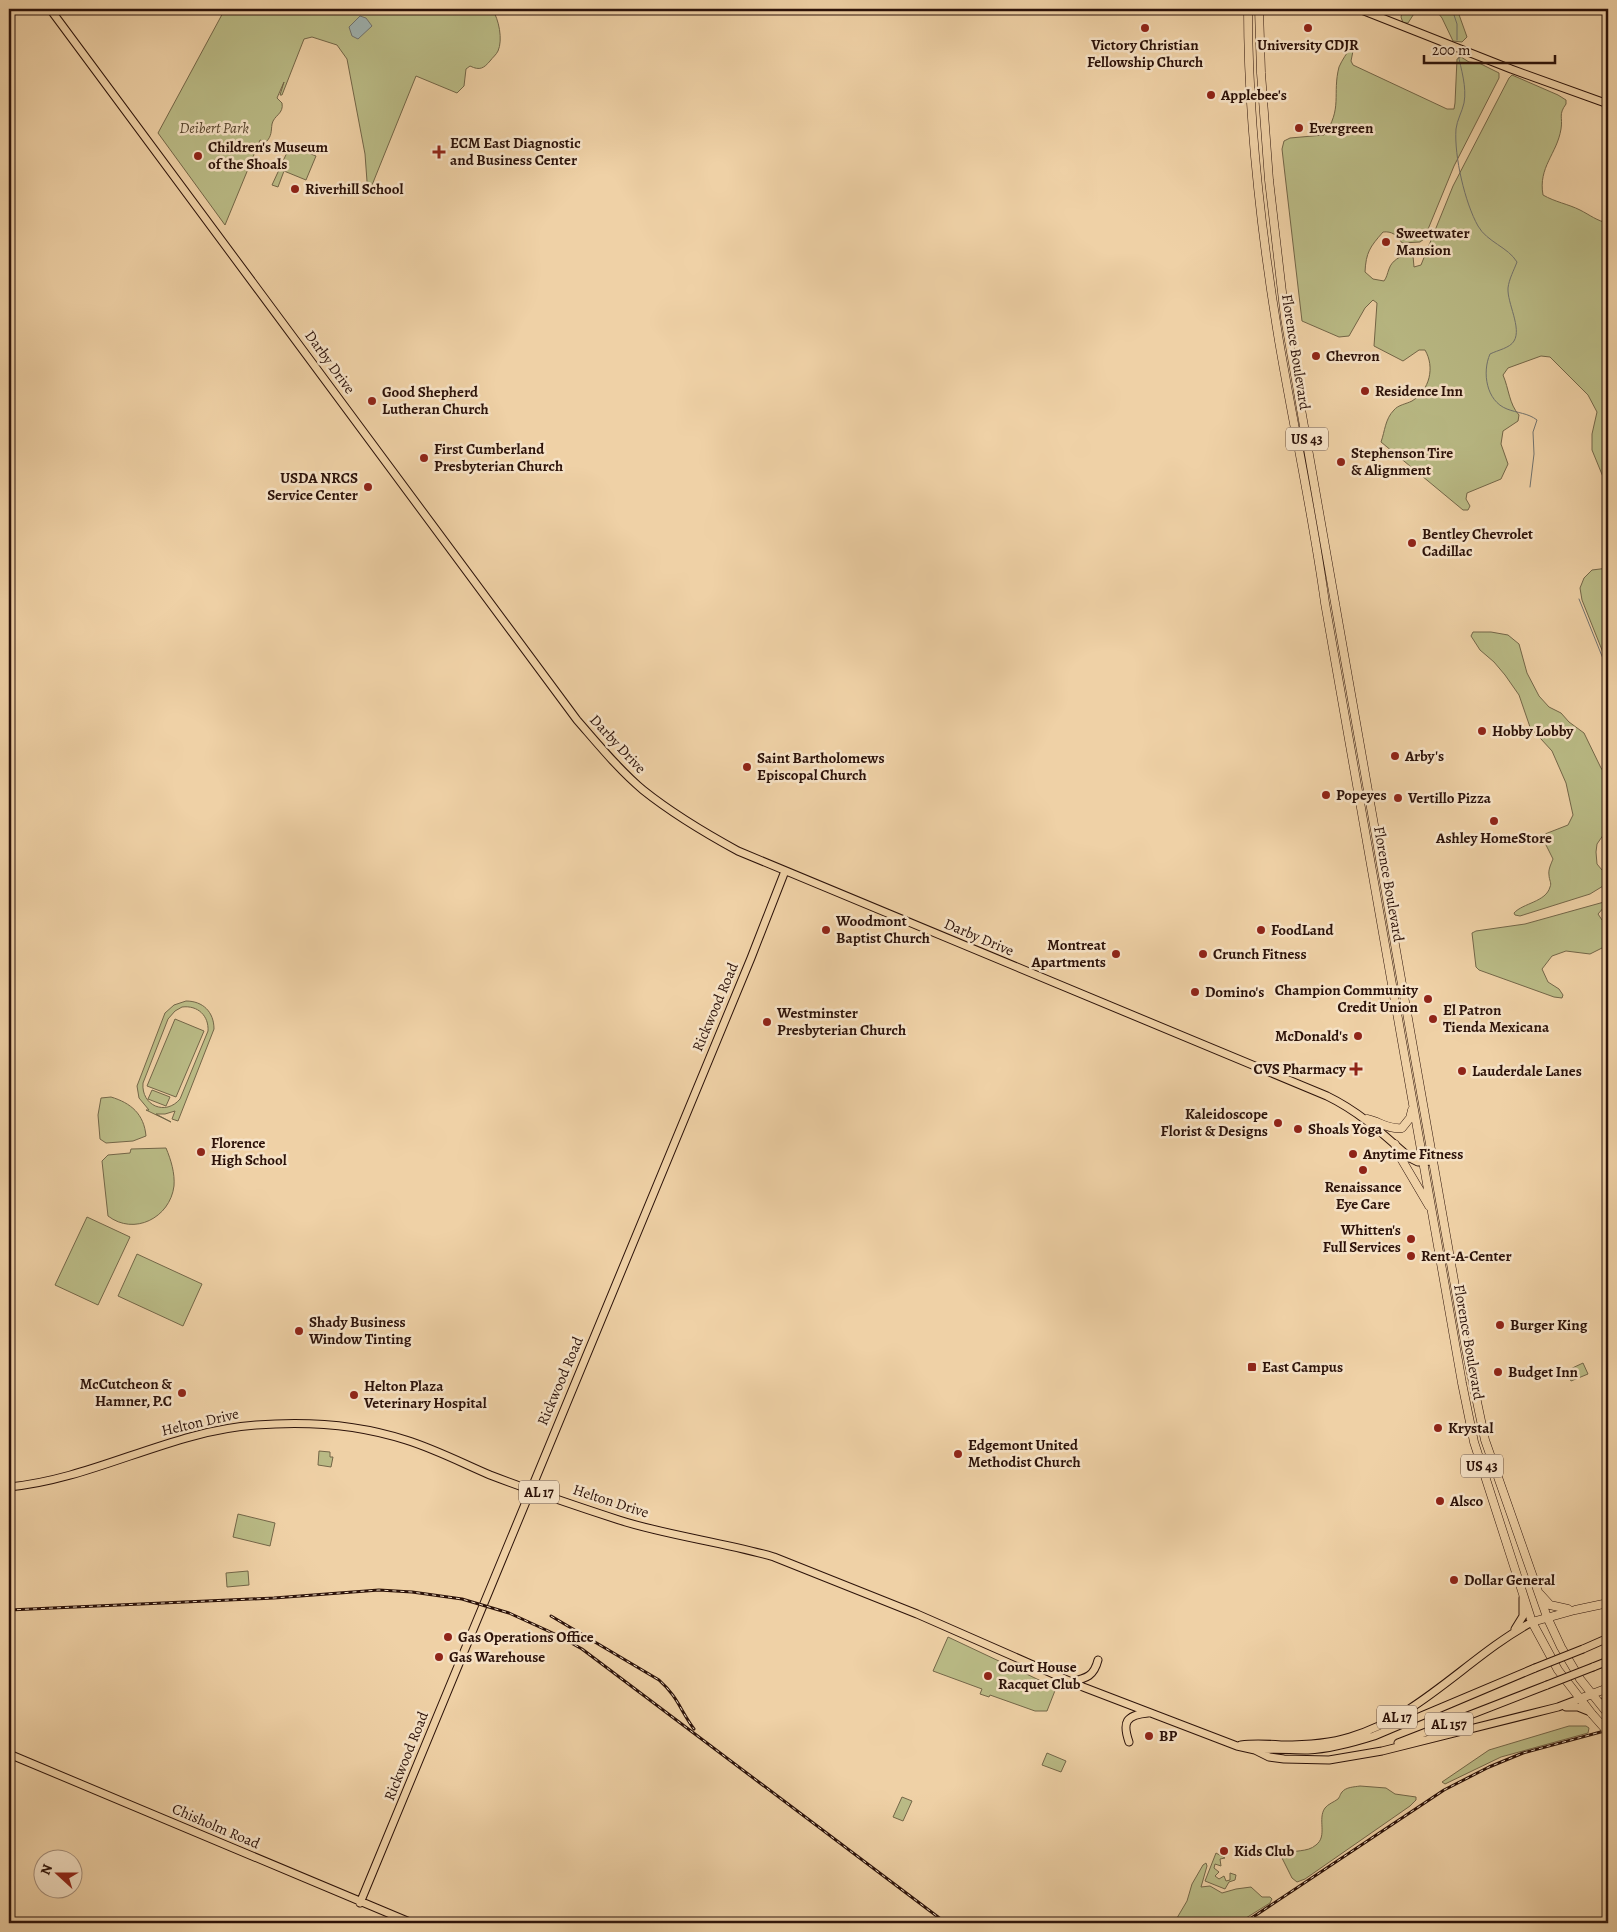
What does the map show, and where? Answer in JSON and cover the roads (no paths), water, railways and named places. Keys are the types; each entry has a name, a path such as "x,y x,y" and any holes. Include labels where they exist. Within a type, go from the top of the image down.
{"highway":[{"name":"Florence Boulevard","path":"1248,9 1255,148 1274,313 1293,424 1314,526 1327,612 1423,1162 1474,1442 1532,1622 1558,1670 1579,1700 1608,1732"},
{"name":"Florence Boulevard","path":"1259,9 1261,73 1269,180 1285,318 1460,1317 1485,1440 1547,1617 1571,1664 1606,1712"},
{"path":"1367,1120 1395,1129 1402,1128 1410,1118 1413,1104"},
{"path":"1395,1144 1399,1155 1432,1212"},
{"path":"1536,1590 1554,1607 1575,1610"},
{"path":"1547,1617 1608,1603"},
{"name":"AL 17","path":"1532,1622 1547,1617"},
{"path":"1579,1700 1608,1688"},
{"path":"1606,1712 1604,1705 1608,1692"}],"main road":[{"name":"Darby Drive","path":"50,9 577,720 642,789 674,813 738,851 1326,1096 1354,1110 1410,1158 1423,1162"},
{"path":"1360,9 1510,69 1608,104"},
{"name":"Rickwood Road","path":"360,1903 752,958 786,871"},
{"path":"1423,1162 1433,1161"},
{"name":"Helton Drive","path":"9,1487 73,1475 206,1432 254,1425 294,1422 340,1426 392,1436 444,1454 530,1490 643,1527 774,1557 917,1614 1072,1682 1150,1713"},
{"path":"1506,1638 1524,1616 1524,1595"},
{"name":"AL 17","path":"1237,1746 1255,1743 1279,1745 1315,1744 1350,1737 1374,1729 1393,1720 1416,1705 1506,1638 1532,1622"},
{"name":"AL 157","path":"1255,1750 1310,1750 1355,1742 1608,1638"},
{"path":"1072,1682 1088,1678 1092,1674 1098,1660"},
{"name":"AL 157","path":"1350,1757 1419,1735 1608,1661"},
{"path":"1558,1707 1579,1700"},
{"name":"AL 17","path":"1150,1713 1237,1746 1284,1760 1329,1760 1382,1751 1558,1707 1578,1706 1590,1713"},
{"path":"1128,1742 1125,1732 1128,1720 1138,1714 1150,1713"},
{"name":"Chisholm Road","path":"9,1754 360,1903 412,1923"}],"waterway":[{"path":"1452,9 1457,24 1457,40"},
{"path":"1458,54 1465,97 1456,129 1456,140 1465,192 1473,216 1482,232 1508,252 1517,262 1508,288 1516,336 1510,345 1490,354 1486,377 1494,400 1507,409 1537,420 1533,432 1534,454 1530,487"},
{"path":"1579,599 1608,671"}],"railway":[{"path":"9,1610 274,1598 379,1590 412,1592 462,1599 509,1613 582,1649 946,1923"},
{"path":"551,1616 659,1680 675,1698 694,1729"},
{"path":"1244,1923 1444,1790 1489,1767 1523,1753 1608,1730"}],"place":[{"name":"Victory Christian Fellowship Church","path":"1145,28"},
{"name":"University CDJR","path":"1308,28"},
{"name":"Applebee's","path":"1211,95"},
{"name":"Evergreen","path":"1299,128"},
{"name":"ECM East Diagnostic and Business Center","path":"439,152"},
{"name":"Children's Museum of the Shoals","path":"198,156"},
{"name":"Riverhill School","path":"295,189"},
{"name":"Sweetwater Mansion","path":"1386,242"},
{"name":"Chevron","path":"1316,356"},
{"name":"Residence Inn","path":"1365,391"},
{"name":"Good Shepherd Lutheran Church","path":"372,401"},
{"name":"First Cumberland Presbyterian Church","path":"424,458"},
{"name":"Stephenson Tire & Alignment","path":"1341,462"},
{"name":"USDA NRCS Service Center","path":"368,487"},
{"name":"Bentley Chevrolet Cadillac","path":"1412,543"},
{"name":"Hobby Lobby","path":"1482,731"},
{"name":"Arby's","path":"1395,756"},
{"name":"Saint Bartholomews Episcopal Church","path":"747,767"},
{"name":"Popeyes","path":"1326,795"},
{"name":"Vertillo Pizza","path":"1398,798"},
{"name":"Ashley HomeStore","path":"1494,821"},
{"name":"Woodmont Baptist Church","path":"826,930"},
{"name":"FoodLand","path":"1261,930"},
{"name":"Montreat Apartments","path":"1116,954"},
{"name":"Crunch Fitness","path":"1203,954"},
{"name":"Domino's","path":"1195,992"},
{"name":"Champion Community Credit Union","path":"1428,999"},
{"name":"El Patron Tienda Mexicana","path":"1433,1019"},
{"name":"Westminster Presbyterian Church","path":"767,1022"},
{"name":"McDonald's","path":"1358,1036"},
{"name":"CVS Pharmacy","path":"1356,1069"},
{"name":"Lauderdale Lanes","path":"1462,1071"},
{"name":"Kaleidoscope Florist & Designs","path":"1278,1123"},
{"name":"Shoals Yoga","path":"1298,1129"},
{"name":"Florence High School","path":"201,1152"},
{"name":"Anytime Fitness","path":"1353,1154"},
{"name":"Renaissance Eye Care","path":"1363,1170"},
{"name":"Whitten's Full Services","path":"1411,1239"},
{"name":"Rent-A-Center","path":"1411,1256"},
{"name":"Burger King","path":"1500,1325"},
{"name":"Shady Business Window Tinting","path":"299,1331"},
{"name":"East Campus","path":"1252,1367"},
{"name":"Budget Inn","path":"1498,1372"},
{"name":"McCutcheon & Hamner, P.C","path":"182,1393"},
{"name":"Helton Plaza Veterinary Hospital","path":"354,1395"},
{"name":"Krystal","path":"1438,1428"},
{"name":"Edgemont United Methodist Church","path":"958,1454"},
{"name":"Alsco","path":"1440,1501"},
{"name":"Dollar General","path":"1454,1580"},
{"name":"Gas Operations Office","path":"448,1637"},
{"name":"Gas Warehouse","path":"439,1657"},
{"name":"Court House Racquet Club","path":"988,1676"},
{"name":"BP","path":"1149,1736"},
{"name":"Kids Club","path":"1224,1851"}],"park label":[{"name":"Deibert Park","path":"214,128"}]}
